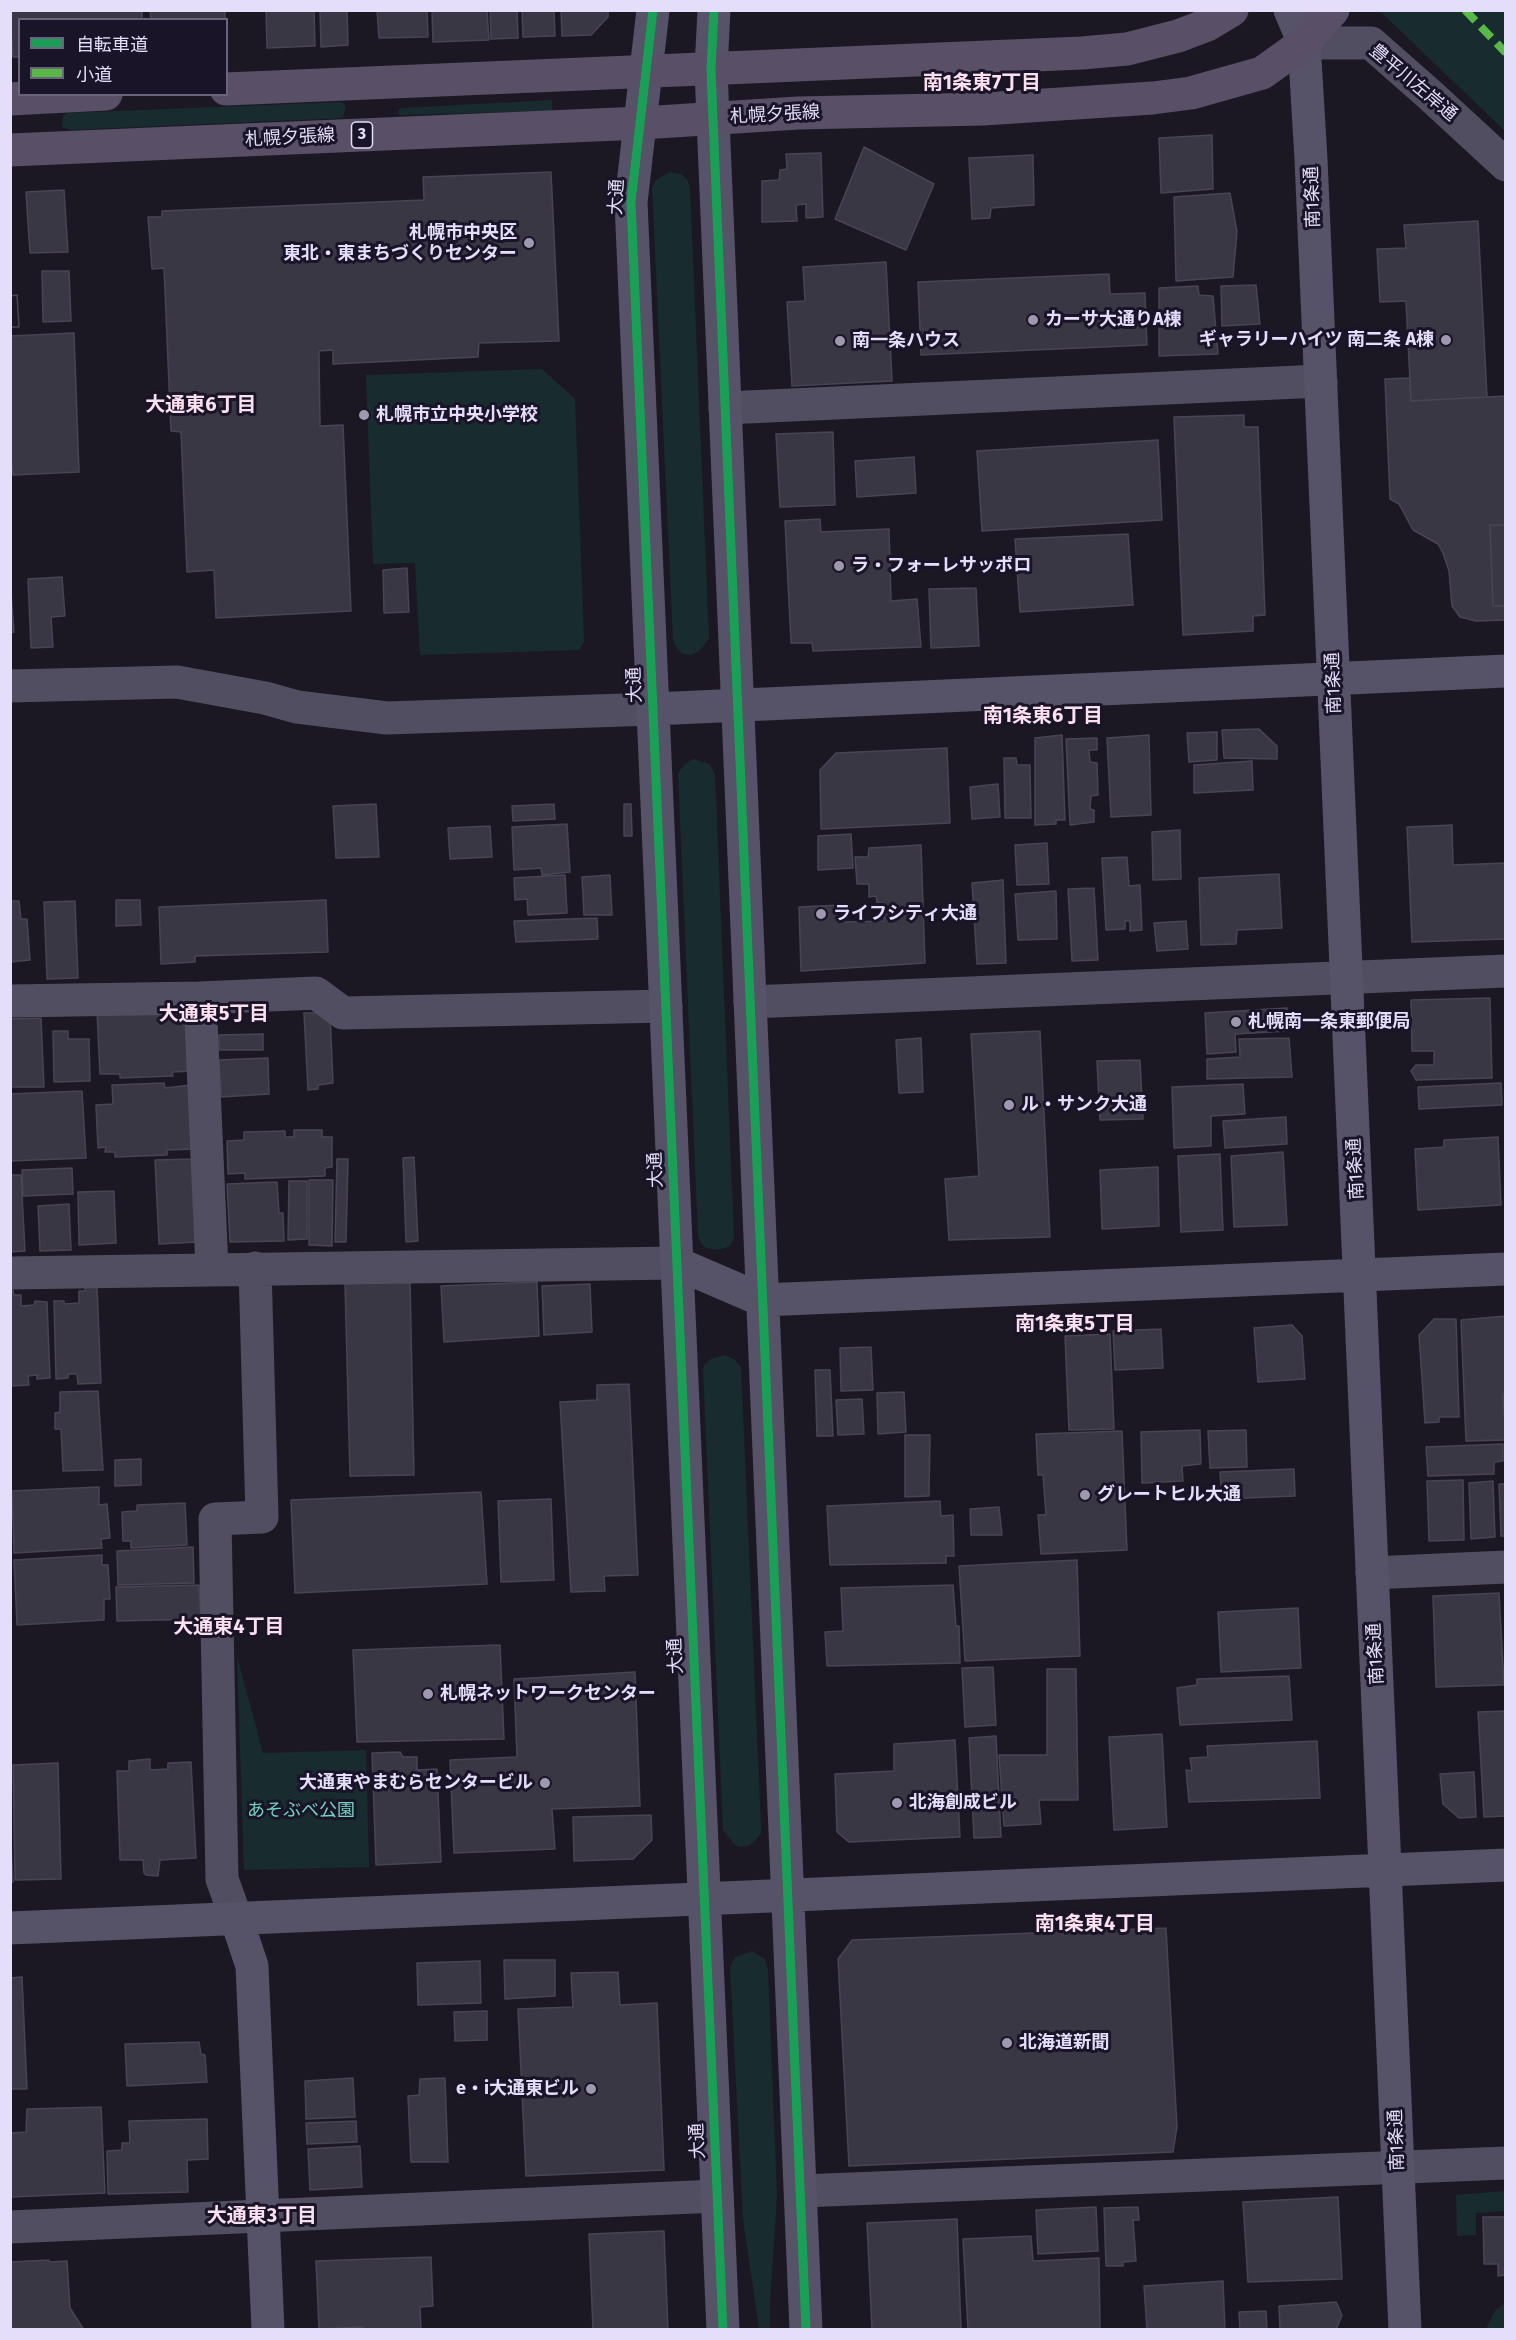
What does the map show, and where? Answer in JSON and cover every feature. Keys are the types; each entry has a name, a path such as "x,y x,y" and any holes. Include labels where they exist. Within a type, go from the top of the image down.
{"main road":[{"path":"228,89 963,59 1127,49 1178,36 1207,25 1232,10"},
{"name":"札幌夕張線","path":"10,150 642,123 798,113 983,109 1153,98 1201,91 1262,73 1304,43 1333,10"},
{"path":"10,99 68,96"}],"street":[{"name":"大通","path":"653,10 642,123 631,202 723,2330"},
{"path":"714,10 711,69 736,705 807,2330"},
{"name":"南1条通","path":"1290,10 1304,43 1311,159 1405,2330"},
{"name":"豊平川左岸通","path":"1304,43 1371,44 1506,165"},
{"path":"725,408 1321,381"},
{"path":"10,686 177,682 297,707 387,718 736,705 1506,670"},
{"path":"750,1002 1506,971"},
{"path":"10,1001 200,998 316,993 342,1013 666,1006"},
{"path":"200,998 212,1269"},
{"path":"10,1273 676,1263 762,1300 1506,1269"},
{"path":"255,1268 262,1517 215,1519 222,1879 252,1966 268,2330"},
{"path":"1372,1573 1506,1567"},
{"path":"10,1928 1506,1865"},
{"path":"801,2192 1506,2163"},
{"path":"10,2228 717,2196"}],"green space":[{"path":"1379,11 1505,11 1505,131 1385,16"},
{"path":"552,100 552,111 399,115 398,110 401,108"},
{"path":"341,102 346,106 343,118 71,130 62,127 63,116 67,113"},
{"path":"670,172 681,174 687,179 690,187 709,639 698,652 691,655 682,654 673,639 652,187 656,180"},
{"path":"542,369 575,399 584,642 579,650 420,655 415,563 373,564 366,375"},
{"path":"694,759 709,764 715,774 734,1239 730,1246 719,1250 709,1249 702,1245 698,1236 678,773 686,763"},
{"path":"724,1355 734,1359 741,1367 761,1828 761,1833 755,1841 748,1846 741,1847 735,1845 723,1830 703,1370 705,1364 711,1359"},
{"name":"あそぶべ公園","path":"237,1656 263,1753 366,1750 369,1867 244,1870"},
{"path":"752,1951 765,1959 768,1970 777,2196 770,2330 759,2329 743,2219 730,1967 735,1957"},
{"path":"1505,2191 1505,2211 1476,2213 1476,2235 1457,2236 1456,2195"},
{"path":"1505,2303 1505,2329 1486,2329 1495,2311"}],"building":[{"path":"10,10 142,10 142,18 18,18 18,57 13,57"},
{"path":"150,10 225,10 225,18 151,18"},
{"path":"266,10 314,10 315,46 267,48"},
{"path":"320,10 347,10 348,45 321,47"},
{"path":"377,10 427,10 428,37 379,38"},
{"path":"432,10 487,10 489,40 433,42"},
{"path":"490,10 517,10 518,38 491,39"},
{"path":"522,10 554,10 555,36 523,37"},
{"path":"561,10 608,10 608,17 591,35 562,36"},
{"path":"1212,135 1213,189 1161,193 1159,138"},
{"path":"864,147 934,184 906,250 835,219"},
{"path":"821,153 823,217 806,218 806,204 796,205 797,221 762,222 762,181 779,180 780,170 787,169 786,154"},
{"path":"1033,155 1034,205 991,208 990,218 972,219 969,158"},
{"path":"551,172 559,341 479,343 478,357 333,364 333,350 319,351 320,426 343,425 351,611 216,618 214,570 187,572 181,432 171,431 164,268 152,269 148,217 162,217 162,211 424,200 423,177"},
{"path":"64,190 68,252 30,253 26,192"},
{"path":"1230,193 1237,232 1233,277 1176,281 1174,197"},
{"name":"ギャラリーハイツ 南二条 A棟","path":"1478,221 1487,397 1411,401 1406,301 1380,302 1377,249 1406,248 1404,225"},
{"name":"南一条ハウス","path":"886,262 892,381 792,386 787,302 805,301 803,267"},
{"path":"42,271 69,271 71,321 43,322"},
{"name":"カーサ大通りA棟","path":"1109,274 1110,294 1145,293 1147,345 921,355 918,282"},
{"path":"1256,285 1260,324 1222,326 1221,286"},
{"path":"1198,286 1199,295 1213,296 1218,354 1159,356 1159,288"},
{"path":"17,295 19,327 10,327 10,296"},
{"path":"17,295 19,327 10,327 10,296"},
{"path":"74,333 79,472 13,475 10,451 10,336"},
{"path":"1410,378 1411,401 1506,396 1506,525 1490,525 1493,606 1506,606 1506,620 1476,621 1460,617 1452,606 1449,571 1438,544 1413,530 1399,504 1390,499 1385,379"},
{"path":"1244,415 1244,427 1258,427 1265,615 1253,616 1253,631 1183,635 1174,417"},
{"path":"833,432 835,505 780,507 776,434"},
{"path":"1158,440 1162,520 982,531 977,451"},
{"path":"914,457 916,493 857,497 855,461"},
{"name":"ラ・フォーレサッポロ","path":"820,519 821,532 889,529 891,601 917,599 921,647 813,651 812,643 791,643 785,521"},
{"path":"1490,525 1506,525 1506,606 1493,606"},
{"path":"1128,534 1133,605 1020,612 1015,539"},
{"path":"407,568 409,612 384,613 383,570"},
{"path":"62,577 65,616 51,617 53,647 31,648 28,579"},
{"path":"10,580 14,632 10,633"},
{"path":"976,588 979,646 931,648 929,589"},
{"path":"1259,729 1277,746 1277,759 1224,758 1222,730"},
{"path":"1217,732 1217,760 1189,762 1187,733"},
{"path":"1062,735 1065,820 1056,820 1056,824 1035,825 1035,738"},
{"path":"1149,735 1151,815 1111,817 1107,738"},
{"path":"1097,738 1097,750 1089,750 1090,762 1097,763 1098,795 1091,796 1090,809 1094,810 1094,822 1070,825 1066,739"},
{"path":"947,748 950,823 821,829 820,770 836,753"},
{"path":"1004,758 1016,758 1017,765 1030,765 1031,818 1005,818"},
{"path":"1252,761 1253,790 1194,793 1194,765"},
{"path":"998,784 1000,817 972,819 970,787"},
{"path":"376,804 379,857 336,858 333,806"},
{"path":"554,804 555,819 513,821 512,806"},
{"path":"624,804 631,804 632,836 624,836"},
{"path":"567,824 570,872 542,875 541,868 514,870 512,827"},
{"path":"1452,825 1453,865 1506,863 1506,939 1412,942 1407,827"},
{"path":"490,826 492,857 450,859 448,828"},
{"path":"1180,830 1181,879 1153,880 1152,832"},
{"path":"851,834 853,868 818,870 818,836"},
{"path":"1047,843 1049,884 1017,885 1015,845"},
{"name":"ライフシティ大通","path":"921,845 925,963 801,971 799,907 842,905 843,922 884,921 884,903 877,903 876,896 869,897 869,884 857,884 855,857 868,857 869,848"},
{"path":"1127,857 1129,886 1140,885 1142,930 1130,931 1130,921 1125,921 1125,929 1106,930 1102,858"},
{"path":"1279,874 1282,928 1237,930 1236,944 1201,945 1199,878"},
{"path":"565,875 567,913 528,915 527,899 515,900 514,878"},
{"path":"610,875 612,915 584,915 582,877"},
{"path":"1003,880 1006,963 977,964 972,883"},
{"path":"1094,888 1098,960 1072,961 1068,889"},
{"path":"1056,891 1057,939 1018,940 1015,894"},
{"path":"116,900 140,900 141,925 116,926"},
{"path":"326,900 328,952 195,956 195,962 161,964 159,907"},
{"path":"10,901 19,901 21,919 27,919 30,960 11,962"},
{"path":"75,901 78,978 47,979 44,902"},
{"path":"597,918 598,939 516,942 514,921"},
{"path":"1186,921 1188,949 1157,951 1154,923"},
{"path":"1490,998 1492,1078 1416,1080 1411,1071 1416,1065 1434,1065 1434,1051 1412,1051 1411,1000"},
{"path":"188,1007 191,1071 172,1072 173,1076 120,1078 120,1074 100,1074 97,1011"},
{"path":"1287,1008 1287,1031 1235,1034 1236,1052 1207,1054 1205,1013"},
{"path":"304,1013 330,1013 333,1083 318,1085 318,1089 308,1090"},
{"path":"41,1018 44,1087 10,1087 10,1019"},
{"path":"53,1031 68,1031 68,1039 89,1039 90,1081 54,1082"},
{"name":"ル・サンク大通","path":"1040,1031 1050,1237 949,1240 945,1179 979,1176 971,1034"},
{"path":"263,1034 263,1050 219,1050 219,1035"},
{"path":"921,1038 923,1092 899,1093 896,1040"},
{"path":"1289,1038 1292,1077 1207,1079 1207,1059 1240,1057 1239,1039"},
{"path":"268,1058 269,1094 221,1097 219,1060"},
{"path":"1140,1060 1143,1119 1100,1120 1097,1061"},
{"path":"164,1083 165,1088 191,1085 195,1149 167,1150 167,1155 115,1157 115,1152 105,1152 106,1147 98,1148 96,1105 113,1104 112,1085"},
{"path":"1501,1083 1502,1105 1419,1109 1418,1087"},
{"path":"1243,1084 1245,1114 1211,1116 1211,1146 1174,1148 1172,1087"},
{"path":"82,1091 86,1158 10,1161 10,1094"},
{"path":"1286,1117 1287,1144 1225,1148 1223,1121"},
{"path":"294,1130 322,1130 322,1137 332,1137 332,1167 325,1168 325,1176 245,1179 245,1173 228,1174 227,1141 244,1140 244,1132 285,1131 285,1137 294,1137"},
{"path":"1498,1137 1501,1205 1418,1210 1415,1149 1444,1147 1444,1140"},
{"path":"1283,1152 1287,1225 1234,1227 1231,1156"},
{"path":"1220,1154 1223,1230 1181,1232 1178,1156"},
{"path":"414,1157 418,1241 406,1242 403,1158"},
{"path":"194,1159 198,1242 159,1244 155,1160"},
{"path":"337,1159 348,1159 346,1242 335,1242"},
{"path":"1158,1167 1159,1226 1102,1229 1100,1170"},
{"path":"72,1168 73,1194 23,1196 22,1170"},
{"path":"10,1175 21,1175 25,1251 10,1252"},
{"path":"309,1180 333,1180 332,1246 309,1245"},
{"path":"289,1181 307,1181 307,1239 288,1240"},
{"path":"277,1182 279,1213 283,1213 284,1241 230,1242 227,1184"},
{"path":"114,1191 116,1243 79,1245 78,1192"},
{"path":"69,1204 71,1250 40,1251 38,1206"},
{"path":"410,1280 414,1475 350,1476 345,1284"},
{"path":"537,1282 539,1336 444,1342 441,1286"},
{"path":"590,1284 592,1332 544,1335 542,1286"},
{"path":"85,1287 97,1287 101,1383 78,1384 77,1374 68,1374 68,1378 56,1379 54,1301 64,1301 64,1304 79,1303 79,1291 85,1291"},
{"path":"10,1290 13,1290 14,1295 21,1295 21,1306 34,1305 35,1301 47,1302 50,1378 37,1379 37,1375 28,1376 29,1385 10,1386"},
{"path":"1506,1316 1506,1394 1503,1394 1506,1440 1466,1441 1461,1320"},
{"path":"1434,1319 1456,1319 1459,1417 1439,1417 1439,1422 1425,1423 1419,1335"},
{"path":"1292,1325 1302,1336 1305,1379 1258,1382 1254,1328"},
{"path":"1161,1329 1163,1368 1115,1370 1113,1331"},
{"path":"1110,1334 1114,1429 1069,1430 1065,1336"},
{"path":"871,1347 873,1390 841,1391 840,1348"},
{"path":"815,1370 830,1370 833,1436 817,1436"},
{"path":"629,1384 638,1575 604,1576 605,1591 571,1592 560,1402 597,1400 597,1385"},
{"path":"98,1391 103,1470 63,1471 61,1429 55,1429 55,1413 60,1412 60,1392"},
{"path":"904,1392 906,1432 878,1434 877,1393"},
{"path":"862,1399 864,1434 838,1435 836,1400"},
{"path":"1200,1430 1201,1464 1182,1466 1183,1481 1142,1483 1141,1432"},
{"path":"1246,1430 1247,1467 1210,1468 1208,1431"},
{"name":"グレートヒル大通","path":"1122,1431 1127,1550 1041,1554 1038,1515 1046,1515 1043,1475 1038,1475 1036,1434"},
{"path":"905,1435 930,1435 929,1496 905,1497"},
{"path":"1503,1444 1503,1461 1494,1462 1494,1474 1428,1476 1426,1447"},
{"path":"141,1459 141,1485 115,1486 115,1460"},
{"path":"1294,1469 1295,1496 1222,1499 1220,1472"},
{"path":"1463,1480 1464,1540 1429,1541 1427,1481"},
{"path":"1493,1481 1495,1537 1471,1539 1469,1483"},
{"path":"1499,1484 1506,1484 1506,1536 1501,1536"},
{"path":"99,1487 99,1505 107,1504 110,1538 101,1539 102,1548 14,1553 12,1491"},
{"path":"481,1492 487,1584 295,1593 291,1500"},
{"path":"551,1499 554,1580 501,1582 498,1501"},
{"path":"940,1501 941,1516 953,1515 954,1556 946,1556 946,1563 830,1565 827,1506"},
{"path":"185,1503 187,1545 131,1548 131,1541 123,1541 122,1512 137,1511 137,1505"},
{"path":"999,1507 1002,1535 971,1535 970,1509"},
{"path":"193,1547 194,1583 118,1585 117,1551"},
{"path":"102,1555 102,1565 108,1565 110,1599 104,1599 104,1620 17,1625 14,1560"},
{"path":"1077,1560 1080,1656 965,1661 959,1566"},
{"path":"199,1585 201,1619 117,1621 116,1587"},
{"path":"953,1585 956,1626 959,1626 960,1663 827,1666 825,1632 843,1631 841,1588"},
{"path":"1499,1593 1504,1685 1436,1687 1433,1596"},
{"path":"1298,1608 1301,1668 1221,1672 1218,1612"},
{"name":"札幌ネットワークセンター","path":"500,1645 504,1739 357,1742 353,1650"},
{"path":"993,1667 996,1725 965,1727 962,1668"},
{"path":"1047,1669 1076,1669 1078,1800 1039,1800 1041,1824 1004,1826 999,1755 1047,1755"},
{"name":"大通東やまむらセンタービル","path":"635,1672 640,1806 552,1809 555,1849 454,1853 450,1760 517,1757 514,1679"},
{"path":"1289,1676 1292,1720 1180,1725 1177,1688 1197,1685 1197,1679"},
{"path":"1506,1711 1506,1816 1484,1817 1478,1712"},
{"path":"1162,1734 1167,1827 1114,1830 1109,1737"},
{"path":"996,1736 1001,1837 974,1838 969,1738"},
{"name":"北海創成ビル","path":"955,1740 960,1837 849,1842 837,1832 835,1774 894,1771 894,1744"},
{"path":"1317,1741 1320,1798 1189,1802 1186,1770 1192,1771 1190,1758 1208,1757 1207,1746"},
{"path":"400,1752 403,1757 417,1757 417,1770 437,1769 441,1862 376,1865 372,1753"},
{"path":"150,1759 150,1770 168,1769 168,1763 191,1762 196,1858 160,1860 158,1876 144,1873 143,1860 120,1860 117,1771 129,1771 129,1761"},
{"path":"58,1763 61,1879 15,1880 13,1765"},
{"path":"1474,1772 1476,1817 1459,1818 1443,1804 1440,1774"},
{"path":"651,1815 652,1840 633,1859 574,1861 573,1817"},
{"path":"10,1823 13,1882 10,1882"},
{"name":"北海道新聞","path":"1166,1928 1177,2127 1173,2152 849,2166 838,1959 852,1940"},
{"path":"504,1960 555,1960 555,1996 505,1999"},
{"path":"480,1961 481,2003 418,2005 417,1963"},
{"name":"e・i大通東ビル","path":"618,1972 620,2005 657,2003 664,2170 526,2176 518,2009 573,2007 571,1973"},
{"path":"22,1977 27,2089 10,2089 10,1978"},
{"path":"487,2011 487,2040 455,2041 454,2012"},
{"path":"199,2042 201,2054 205,2055 207,2082 127,2086 125,2044"},
{"path":"353,2078 355,2117 306,2119 305,2081"},
{"path":"445,2078 448,2162 411,2162 408,2096 419,2095 420,2079"},
{"path":"101,2107 105,2193 10,2197 10,2133 26,2132 27,2109"},
{"path":"207,2119 208,2159 187,2160 188,2192 108,2194 107,2151 122,2150 122,2143 130,2143 129,2121"},
{"path":"356,2121 357,2142 307,2144 306,2123"},
{"path":"360,2146 362,2187 310,2190 308,2149"},
{"path":"1338,2197 1342,2279 1248,2282 1243,2202"},
{"path":"1096,2207 1098,2251 1038,2254 1036,2210"},
{"path":"1138,2207 1139,2220 1133,2220 1136,2261 1123,2262 1123,2266 1106,2266 1104,2208"},
{"path":"1483,2217 1506,2217 1506,2275 1498,2276 1498,2264 1484,2264"},
{"path":"957,2219 961,2330 872,2330 867,2223"},
{"path":"664,2231 668,2330 593,2330 589,2234"},
{"path":"1031,2236 1033,2261 1099,2258 1100,2330 968,2330 963,2239"},
{"path":"431,2257 433,2306 420,2307 421,2330 363,2330 363,2327 319,2329 316,2261"},
{"path":"49,2260 50,2262 67,2261 70,2308 84,2330 10,2330 10,2262"},
{"path":"1223,2281 1225,2330 1147,2330 1144,2286"},
{"path":"1336,2302 1342,2315 1336,2330 1280,2330 1279,2306"},
{"path":"1266,2311 1267,2330 1240,2330 1239,2312"}],"marked path":[{"path":"1465,10 1506,53"}],"cycle path":[{"path":"653,10 631,202 723,2330"},
{"path":"714,10 711,69 806,2330"}],"place":[{"name":"札幌市中央区 東北・東まちづくりセンター","path":"529,243"},
{"name":"カーサ大通りA棟","path":"1033,320"},
{"name":"ギャラリーハイツ 南二条 A棟","path":"1446,340"},
{"name":"南一条ハウス","path":"840,341"},
{"name":"札幌市立中央小学校","path":"364,415"},
{"name":"ラ・フォーレサッポロ","path":"839,566"},
{"name":"ライフシティ大通","path":"821,914"},
{"name":"札幌南一条東郵便局","path":"1236,1022"},
{"name":"ル・サンク大通","path":"1009,1105"},
{"name":"グレートヒル大通","path":"1085,1495"},
{"name":"札幌ネットワークセンター","path":"428,1694"},
{"name":"大通東やまむらセンタービル","path":"545,1783"},
{"name":"北海創成ビル","path":"897,1803"},
{"name":"北海道新聞","path":"1007,2043"},
{"name":"e・i大通東ビル","path":"591,2089"}],"district":[{"name":"南1条東7丁目","path":"982,83"},
{"name":"大通東6丁目","path":"201,405"},
{"name":"南1条東6丁目","path":"1043,716"},
{"name":"大通東5丁目","path":"214,1014"},
{"name":"南1条東5丁目","path":"1075,1324"},
{"name":"大通東4丁目","path":"229,1627"},
{"name":"南1条東4丁目","path":"1095,1924"},
{"name":"大通東3丁目","path":"262,2216"}]}
